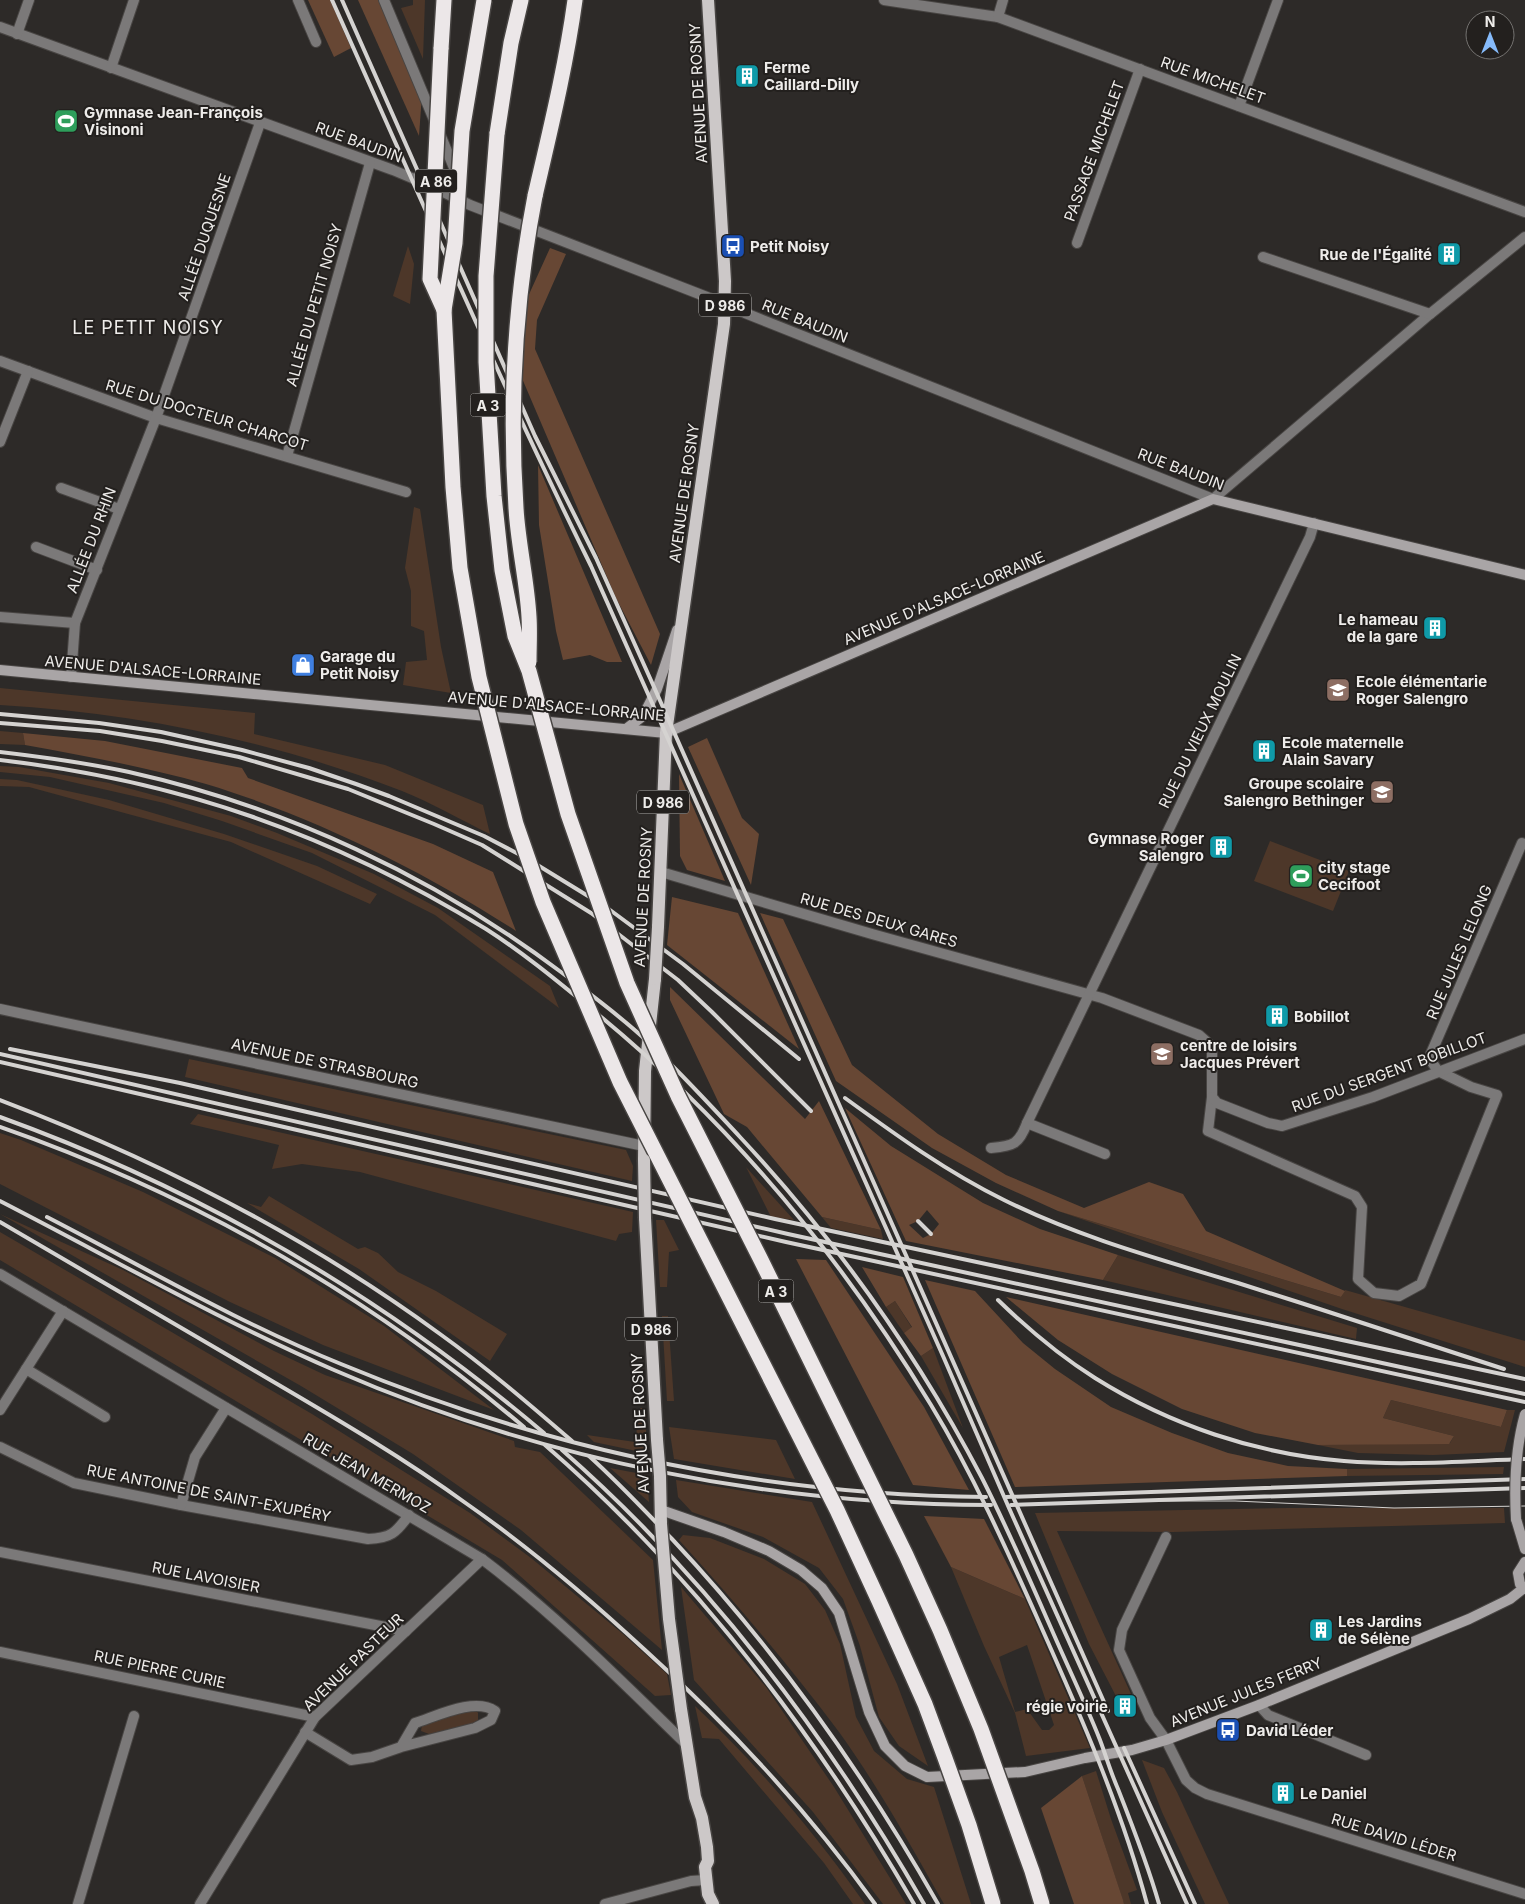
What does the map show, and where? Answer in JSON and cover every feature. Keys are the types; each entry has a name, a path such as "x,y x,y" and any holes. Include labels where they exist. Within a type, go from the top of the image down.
{"highway":[{"name":"A 86","path":"444,0 430,279 444,310"},
{"name":"A 3","path":"484,0 462,131 455,243 444,310 453,487 460,568 479,677 516,824 574,977 620,1082 828,1493 879,1601 924,1704 945,1758 970,1825 993,1904"},
{"name":"A 3","path":"521,0 511,44 497,134 486,276 486,362 494,496 502,570 515,636 529,671 568,814 627,982 678,1096 766,1269 906,1555 980,1729 1032,1871 1042,1904"},
{"path":"529,671 529,616 516,510 512,425 515,337 525,249 556,106 575,0"}],"main road":[{"name":"AVENUE DE ROSNY","path":"708,0 725,281 724,324 666,733 655,979 645,1071 644,1146 645,1218 669,1619 685,1743 705,1837 708,1861 706,1873 708,1901"}],"street":[{"path":"17,34 28,0"},
{"path":"112,68 134,0"},
{"path":"298,0 316,42"},
{"path":"384,0 470,205"},
{"name":"RUE MICHELET","path":"884,0 998,17 1525,212"},
{"path":"998,17 1003,0"},
{"path":"1239,106 1278,0"},
{"name":"RUE BAUDIN","path":"0,28 431,186 470,205 725,304 1213,499 1525,575"},
{"name":"PASSAGE MICHELET","path":"1077,243 1140,69"},
{"name":"ALLÉE DUQUESNE","path":"156,418 260,122"},
{"name":"ALLÉE DU PETIT NOISY","path":"287,456 370,163"},
{"path":"1213,499 1430,314 1525,237"},
{"path":"1263,257 1430,314"},
{"name":"RUE DU DOCTEUR CHARCOT","path":"0,361 156,418 406,492"},
{"path":"0,442 28,371"},
{"name":"ALLÉE DU RHIN","path":"71,677 75,623 156,418"},
{"path":"61,488 119,509"},
{"name":"AVENUE D'ALSACE-LORRAINE","path":"0,670 666,733 1213,499"},
{"name":"RUE DU VIEUX MOULIN","path":"991,1148 1014,1143 1021,1137 1310,537 1314,523"},
{"path":"36,547 97,570"},
{"path":"626,729 643,716 657,689 684,608"},
{"path":"0,617 75,623"},
{"name":"RUE JULES LELONG","path":"1438,1072 1429,1058 1522,843"},
{"name":"RUE DES DEUX GARES","path":"661,872 1089,994"},
{"path":"1089,994 1199,1035 1208,1043 1212,1052 1212,1097 1208,1131 1355,1196 1362,1207 1358,1279 1374,1294 1399,1296 1421,1284 1497,1095 1438,1072"},
{"name":"AVENUE DE STRASBOURG","path":"0,1010 644,1146"},
{"name":"RUE DU SERGENT BOBILLOT","path":"1212,1097 1217,1103 1268,1123 1282,1126 1373,1097 1525,1039"},
{"path":"1027,1123 1105,1154"},
{"name":"RUE JEAN MERMOZ","path":"0,1274 482,1559 501,1573 591,1653 685,1743"},
{"path":"0,1410 63,1312"},
{"path":"26,1370 105,1417"},
{"path":"181,1505 196,1457 226,1408"},
{"path":"1525,1414 1515,1466 1516,1519 1525,1549"},
{"name":"RUE ANTOINE DE SAINT-EXUPÉRY","path":"0,1447 74,1483 181,1505 368,1539 391,1535 398,1530 409,1515"},
{"name":"AVENUE JULES FERRY","path":"661,1510 724,1532 769,1552 801,1570 822,1588 839,1613 869,1712 885,1746 905,1766 927,1777 1025,1772 1085,1758 1132,1750 1166,1740 1259,1705 1469,1619 1510,1599 1524,1589"},
{"name":"RUE DAVID LÉDER","path":"1166,1537 1122,1630 1119,1650 1150,1718 1166,1740 1186,1780 1195,1788 1207,1794 1525,1894"},
{"name":"RUE LAVOISIER","path":"0,1552 406,1631"},
{"name":"AVENUE PASTEUR","path":"200,1904 315,1717 482,1559"},
{"path":"1524,1589 1520,1584 1518,1573 1525,1562"},
{"name":"RUE PIERRE CURIE","path":"0,1652 315,1717"},
{"path":"305,1732 351,1760 372,1757 401,1746 475,1728 491,1720 495,1711 487,1706 472,1705 415,1723 401,1746"},
{"path":"1259,1705 1268,1715 1366,1755"},
{"path":"78,1904 134,1716"},
{"path":"605,1904 691,1881 706,1873"}],"shaded area":[{"path":"308,0 330,0 351,48 334,57"},
{"path":"358,0 379,0 422,94 419,136"},
{"path":"413,0 425,0 423,59 401,8 413,5"},
{"path":"408,246 414,264 410,304 393,296"},
{"path":"550,248 566,254 537,320 535,349 660,634 651,665 616,598 521,376 526,301"},
{"path":"538,465 622,662 607,662 590,655 563,660 556,631 539,525"},
{"path":"414,507 420,509 441,647 451,693 403,685 406,662 427,660 424,631 411,626 411,591 405,568"},
{"path":"0,688 255,713 254,734 385,765 483,805 490,834 402,791 304,758 204,732 153,723 51,709 0,705"},
{"path":"0,731 23,733 25,745 0,744"},
{"path":"23,733 105,741 242,768 248,778 433,844 493,872 516,931 444,887 366,847 286,812 206,784 161,772 25,745"},
{"path":"707,738 742,818 759,834 751,885 688,747"},
{"path":"0,766 19,767 109,783 231,816 277,833 374,874 438,908 550,986 559,1008 435,915 312,853 222,821 164,803 50,777 0,772"},
{"path":"679,774 725,881 687,870 680,856"},
{"path":"0,779 17,780 109,800 224,834 317,866 377,894 370,904 231,842 29,787 0,786"},
{"name":"city stage Cecifoot","path":"1270,841 1349,871 1333,911 1254,881"},
{"path":"672,897 738,913 799,1049 667,945"},
{"path":"760,913 783,919 852,1065 938,1134 1006,1175 1084,1208 1149,1182 1183,1194 1206,1231 1345,1291 1341,1297 1058,1211 996,1183 932,1148 836,1081"},
{"path":"670,987 805,1119 819,1101 881,1230 822,1217 747,1127 724,1114 670,1000"},
{"path":"189,1059 626,1150 633,1166 632,1181 185,1077"},
{"path":"845,1108 891,1146 983,1203 1040,1229 1118,1255 1103,1280 906,1241","holes":["927,1210 939,1224 931,1234 923,1238 909,1225 918,1221"]},
{"path":"198,1114 633,1212 632,1232 619,1234 616,1241 360,1172 302,1164 272,1169 279,1145 190,1124"},
{"path":"0,1133 21,1140 143,1192 275,1258 384,1326 494,1410 323,1345 230,1302 0,1184"},
{"path":"746,1167 794,1220 771,1217"},
{"path":"269,1196 358,1249 365,1247 378,1253 398,1272 436,1291 507,1334 490,1361 359,1269 247,1203 261,1207"},
{"path":"1058,1211 1341,1297 1345,1290 1525,1341 1525,1367 1342,1309"},
{"path":"0,1214 123,1270 274,1351 325,1375 514,1441 515,1447 540,1452 653,1560 662,1650 521,1530 413,1454 301,1386"},
{"path":"822,1217 881,1230 883,1239 831,1228"},
{"path":"656,1220 664,1220 679,1250 669,1252 667,1287 660,1287"},
{"path":"0,1232 312,1414 470,1513 531,1558 623,1634 667,1674 671,1695 655,1696 502,1560 0,1260"},
{"path":"1118,1255 1357,1328 1356,1339 1103,1280"},
{"path":"796,1259 826,1260 924,1407 969,1490 913,1485"},
{"path":"862,1267 903,1277 933,1348 921,1356 904,1333 912,1327 895,1301 886,1307"},
{"path":"925,1280 975,1291 1023,1343 1055,1369 1111,1407 1172,1433 1228,1453 1288,1466 1347,1469 1347,1476 1015,1487"},
{"path":"1006,1297 1507,1410 1501,1427 1391,1400 1383,1418 1454,1436 1449,1444 1318,1445 1255,1433 1182,1409 1112,1374 1058,1340"},
{"path":"895,1301 912,1328 904,1333 886,1307"},
{"path":"662,1316 668,1316 674,1401 667,1401"},
{"path":"933,1348 963,1428 921,1356"},
{"path":"1391,1400 1501,1427 1507,1410 1515,1410 1504,1452 1433,1455 1358,1453 1318,1445 1450,1443 1454,1436 1383,1418"},
{"path":"640,1408 646,1408 646,1453 594,1442 587,1435 635,1442"},
{"path":"669,1427 776,1440 795,1479 674,1459"},
{"path":"1504,1467 1503,1474 1347,1476 1347,1469"},
{"path":"610,1468 647,1475 649,1502"},
{"path":"676,1480 812,1502 897,1684 928,1766 899,1746 879,1717 860,1646 843,1599 819,1568 763,1537 692,1512 678,1497"},
{"path":"1289,1508 1504,1508 1505,1523 1173,1532 1057,1531 1131,1694 1118,1700 1089,1644 1035,1513"},
{"path":"924,1516 984,1519 1025,1599 951,1567"},
{"path":"683,1535 710,1538 764,1559 805,1584 825,1610 840,1644 856,1717 874,1751 907,1779 934,1787 971,1904 944,1904 881,1795 839,1732 761,1634 679,1540"},
{"path":"951,1567 1025,1599 1090,1748 1026,1756 1015,1713","holes":["1027,1645 1054,1725 1049,1730 1042,1730 1027,1709 1015,1712 999,1657"]},
{"path":"681,1587 766,1687 834,1787 906,1904 883,1904 813,1812 694,1680"},
{"path":"695,1706 785,1800 865,1904 853,1904 824,1863 719,1739 702,1738"},
{"path":"476,1710 478,1713 478,1720 473,1723 429,1734 421,1731 422,1725"},
{"path":"1142,1760 1164,1768 1229,1904 1205,1904 1162,1812"},
{"path":"1096,1771 1137,1890 1128,1893 1131,1904 1124,1904 1082,1776"},
{"path":"1082,1776 1124,1904 1074,1904 1041,1808"}],"tram line":[{"path":"1159,1501 1235,1501 1394,1508 1525,1506"}],"railway":[{"path":"332,0 491,355 591,566 1187,1904"},
{"path":"342,0 535,436 596,558 654,687 1108,1711"},
{"path":"0,714 99,723 161,732 242,750 309,768 356,784 484,836 526,858 606,907 683,964 799,1059"},
{"path":"0,723 100,731 162,741 239,757 348,789 482,845 591,913 678,980 811,1111"},
{"path":"0,752 97,766 187,787 301,825 356,849 462,905 512,937 617,1015 639,1033 673,1066 775,1176 841,1257 902,1343 957,1432 1000,1515 1100,1740 1140,1846 1159,1904"},
{"path":"0,760 66,769 130,782 192,798 312,839 370,865 428,895 513,947 589,1007 687,1095 733,1142 819,1242 896,1349 946,1431 975,1484 1001,1539 1084,1726 1125,1832 1147,1904"},
{"path":"10,1049 180,1083 775,1219 1525,1379"},
{"path":"0,1054 788,1234 1525,1394"},
{"path":"0,1062 786,1242 1525,1402"},
{"path":"845,1098 903,1139 962,1177 1004,1200 1061,1225 1119,1246 1504,1369"},
{"path":"0,1100 58,1123 172,1174 228,1202 337,1264 389,1298 457,1347 572,1441"},
{"path":"0,1117 75,1146 147,1178 218,1212 286,1250 353,1291 418,1335 544,1433"},
{"path":"0,1127 71,1154 141,1184 209,1217 276,1253 341,1292 404,1334 465,1379 524,1427"},
{"path":"0,1201 207,1310 291,1351 412,1401 491,1429 573,1452 656,1471 739,1486 907,1503 991,1505"},
{"path":"47,1217 229,1313 303,1348 418,1394 497,1420 577,1443 657,1462 738,1476 820,1487 903,1494 986,1497"},
{"path":"918,1221 931,1234"},
{"path":"0,1222 354,1430 411,1466 514,1538 602,1611 707,1709 795,1803 875,1904"},
{"path":"998,1300 1069,1361 1124,1395 1184,1423 1246,1444 1279,1452 1344,1461 1412,1463 1525,1459"},
{"path":"545,1445 600,1495 652,1548 702,1602 749,1659 836,1778 914,1904"},
{"path":"562,1450 616,1500 667,1552 716,1606 762,1662 806,1720 847,1780 887,1841 924,1904"},
{"path":"589,1456 672,1539 747,1624 782,1668 848,1760 938,1904"},
{"path":"1006,1497 1525,1479"},
{"path":"1011,1505 1525,1488"},
{"path":"1124,1748 1195,1904"}],"place":[{"name":"Ferme Caillard-Dilly","path":"747,76"},
{"name":"Gymnase Jean-François Visinoni","path":"66,121"},
{"name":"Petit Noisy","path":"733,246"},
{"name":"Rue de l'Égalité","path":"1449,254"},
{"name":"Le hameau de la gare","path":"1435,628"},
{"name":"Garage du Petit Noisy","path":"303,665"},
{"name":"Ecole élémentarie Roger Salengro","path":"1338,690"},
{"name":"Ecole maternelle Alain Savary","path":"1264,751"},
{"name":"Groupe scolaire Salengro Bethinger","path":"1382,792"},
{"name":"Gymnase Roger Salengro","path":"1221,847"},
{"name":"city stage Cecifoot","path":"1301,876"},
{"name":"Bobillot","path":"1277,1016"},
{"name":"centre de loisirs Jacques Prévert","path":"1162,1054"},
{"name":"Les Jardins de Sélène","path":"1321,1630"},
{"name":"régie voirie","path":"1125,1706"},
{"name":"David Léder","path":"1228,1730"},
{"name":"Le Daniel","path":"1283,1793"}],"district":[{"name":"LE PETIT NOISY","path":"148,327"}]}
